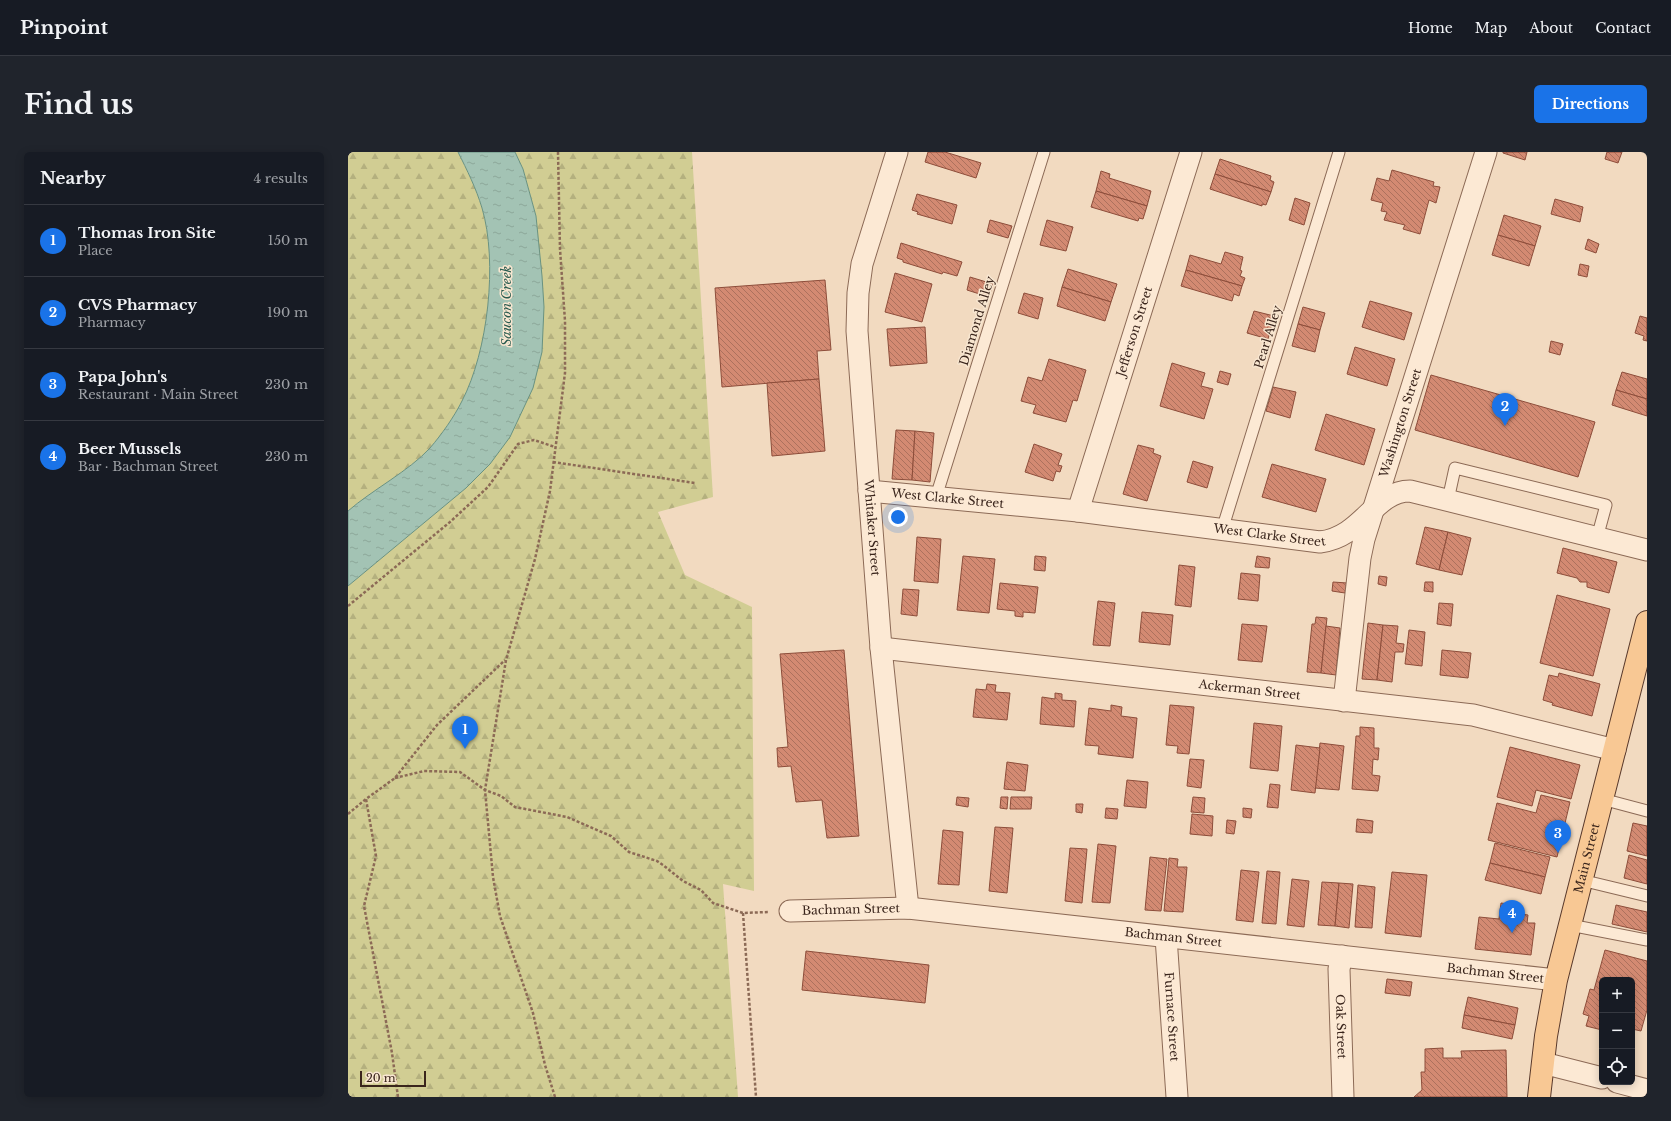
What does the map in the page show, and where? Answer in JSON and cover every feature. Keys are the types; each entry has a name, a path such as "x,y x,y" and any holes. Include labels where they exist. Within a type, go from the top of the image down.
{"main road":[{"name":"Main Street","path":"1540,1097 1546,1036 1556,980 1647,622"}],"street":[{"name":"Whitaker Street","path":"897,152 862,264 858,293 857,331 881,648 908,908"},
{"name":"Jefferson Street","path":"1078,511 1191,152"},
{"name":"Washington Street","path":"1344,701 1360,558 1486,152"},
{"name":"West Clarke Street","path":"869,491 1078,511 1222,530 1313,541 1326,541 1347,532 1363,521 1389,496 1405,490 1647,550"},
{"name":"Ackerman Street","path":"881,648 1473,715 1615,750"},
{"name":"Bachman Street","path":"790,911 908,908 1556,980"},
{"name":"Furnace Street","path":"1166,937 1177,1097"},
{"name":"Oak Street","path":"1342,956 1339,969 1343,1097"},
{"path":"1543,1063 1599,1077"},
{"path":"1628,1085 1647,1090"}],"lane":[{"name":"Diamond Alley","path":"936,497 1044,152"},
{"name":"Pearl Alley","path":"1222,530 1339,152"},
{"path":"1448,500 1455,468 1606,505 1597,538"},
{"path":"1602,799 1647,811"},
{"path":"1581,880 1647,896"},
{"path":"1570,925 1647,940"}],"path":[{"path":"555,1097 545,1065 533,1013 500,916 493,877 485,790 506,660 535,559 550,490 565,366 565,321 560,249 558,152"},
{"path":"348,606 450,522 488,487 518,444 534,440 555,447"},
{"path":"553,462 695,483"},
{"path":"348,814 394,778 437,725 506,660"},
{"path":"394,778 424,771 460,772 485,790 501,796 514,807 567,817 611,836 635,855 651,858 663,865 683,881 701,890 713,903 743,913 790,911"},
{"path":"366,799 376,856 364,906 392,1053 398,1097"},
{"path":"743,913 756,1097"}],"green space":[{"path":"348,152 458,152 474,186 482,208 487,230 490,280 484,332 478,357 471,381 462,401 448,425 430,448 412,465 348,511"},
{"path":"515,152 692,152 713,497 658,512 685,575 752,607 754,891 723,884 738,1097 348,1097 348,586 466,488 490,464 544,307 536,216 523,169"}],"water":[{"name":"Saucon Creek","path":"458,152 515,152 523,169 536,216 544,307 542,352 533,388 510,437 490,464 466,488 348,586 348,511 412,465 430,448 448,425 459,407 471,381 478,357 484,332 490,280 487,230 482,208 474,186"}],"building":[{"path":"928,152 945,152 981,163 976,178 925,162"},
{"path":"1503,152 1527,152 1525,160"},
{"path":"1607,152 1622,152 1618,163 1605,159"},
{"path":"1220,159 1271,176 1270,180 1274,182 1271,192 1215,174"},
{"path":"1392,170 1434,182 1433,186 1440,187 1436,203 1429,200 1420,234 1403,229 1405,225 1384,220 1387,212 1381,211 1383,203 1371,200 1377,178 1389,181"},
{"path":"1101,171 1110,174 1109,178 1151,191 1147,206 1096,191"},
{"path":"1215,174 1271,192 1266,205 1262,204 1262,206 1210,189"},
{"path":"1096,191 1147,206 1143,219 1139,218 1138,221 1091,207"},
{"path":"917,194 957,205 952,224 917,214 918,212 912,210"},
{"path":"1295,198 1310,203 1304,225 1289,220"},
{"path":"1555,199 1583,207 1580,222 1551,214"},
{"path":"1504,215 1541,226 1535,246 1498,235"},
{"path":"990,220 1012,226 1008,238 987,232"},
{"path":"1047,220 1073,227 1066,251 1040,245"},
{"path":"1498,235 1535,246 1529,266 1492,255"},
{"path":"1588,239 1599,244 1596,253 1585,249"},
{"path":"901,243 962,262 957,276 943,272 942,274 903,262 903,260 897,258"},
{"path":"1225,252 1243,257 1240,276 1245,278 1242,286 1186,270 1190,255 1221,264"},
{"path":"1580,264 1589,266 1587,277 1578,275"},
{"path":"1068,269 1117,284 1111,302 1062,287"},
{"path":"1186,270 1242,286 1239,296 1234,294 1232,301 1181,286"},
{"path":"895,273 932,284 922,322 885,312"},
{"path":"970,277 993,284 989,297 967,290"},
{"path":"825,280 831,350 817,351 819,379 722,387 715,288"},
{"path":"1062,287 1111,302 1105,321 1057,306"},
{"path":"1024,293 1043,298 1038,319 1018,313"},
{"path":"1370,301 1412,313 1404,340 1362,327"},
{"path":"1303,307 1325,313 1320,330 1298,324"},
{"path":"1254,311 1274,316 1268,339 1247,333"},
{"path":"1640,316 1647,318 1647,341 1643,340 1644,336 1635,333"},
{"path":"1298,324 1320,330 1315,352 1292,346"},
{"path":"925,327 927,363 890,366 887,329"},
{"path":"1551,341 1563,344 1560,355 1549,352"},
{"path":"1355,347 1395,359 1387,386 1347,374"},
{"path":"1049,359 1086,370 1077,401 1073,400 1066,422 1033,413 1036,405 1021,401 1028,377 1042,381"},
{"path":"1172,363 1205,373 1201,386 1213,389 1204,419 1160,406"},
{"path":"1220,371 1231,374 1228,385 1217,382"},
{"path":"1622,372 1647,379 1647,399 1616,390"},
{"path":"1431,375 1595,422 1578,477 1415,430"},
{"path":"819,379 825,451 772,456 767,383"},
{"path":"1273,387 1296,392 1290,418 1266,411"},
{"path":"1616,390 1647,399 1647,416 1612,405"},
{"path":"1326,414 1375,429 1364,465 1315,450"},
{"path":"896,430 915,431 912,480 892,479"},
{"path":"915,431 934,433 930,482 912,480"},
{"path":"1034,444 1062,454 1058,465 1062,466 1060,472 1056,471 1053,481 1025,472"},
{"path":"1138,445 1154,449 1153,453 1161,456 1147,501 1123,494"},
{"path":"1193,461 1213,467 1207,488 1187,482"},
{"path":"1272,464 1326,479 1316,512 1262,497"},
{"path":"1425,527 1448,532 1439,570 1416,564"},
{"path":"1448,532 1471,538 1462,575 1439,570"},
{"path":"917,537 941,539 938,583 914,581"},
{"path":"1563,548 1617,562 1609,593 1587,587 1587,582 1580,582 1577,578 1557,573"},
{"path":"963,556 995,559 989,613 957,610"},
{"path":"1035,556 1046,557 1045,571 1034,570"},
{"path":"1257,556 1270,558 1269,568 1255,567"},
{"path":"1179,565 1195,567 1191,607 1175,605"},
{"path":"1241,573 1260,575 1258,601 1238,599"},
{"path":"1379,576 1387,577 1386,586 1378,584"},
{"path":"1333,582 1347,583 1345,593 1332,591"},
{"path":"1425,582 1433,582 1433,592 1424,591"},
{"path":"1000,583 1038,587 1035,613 1023,612 1023,617 1015,616 1015,611 997,609"},
{"path":"903,589 919,590 917,616 901,614"},
{"path":"1557,595 1610,609 1593,676 1540,663"},
{"path":"1098,601 1115,603 1110,646 1093,645"},
{"path":"1439,603 1453,604 1451,626 1437,624"},
{"path":"1142,612 1173,615 1170,645 1139,642"},
{"path":"1316,617 1327,618 1321,673 1307,672 1312,624 1315,624"},
{"path":"1368,623 1383,625 1377,680 1362,679"},
{"path":"1242,624 1267,626 1262,662 1238,660"},
{"path":"1383,625 1398,626 1396,643 1404,644 1403,652 1395,652 1392,682 1377,680"},
{"path":"1326,626 1340,628 1336,675 1321,673"},
{"path":"1409,630 1425,632 1422,666 1405,664"},
{"path":"844,650 859,836 827,838 822,800 796,802 791,766 778,767 777,748 788,747 780,654"},
{"path":"1442,650 1471,653 1468,678 1440,675"},
{"path":"1559,673 1600,684 1592,716 1552,705 1553,703 1543,700 1549,675 1558,677"},
{"path":"987,684 996,685 995,692 1010,693 1007,720 973,717 976,689 986,690"},
{"path":"1055,693 1062,694 1062,700 1076,701 1074,727 1040,724 1042,697 1055,699"},
{"path":"1111,705 1122,707 1121,716 1137,718 1133,758 1098,754 1099,746 1085,745 1089,708 1111,711"},
{"path":"1170,705 1194,707 1189,754 1177,753 1178,746 1166,745"},
{"path":"1254,723 1282,726 1278,771 1250,768"},
{"path":"1360,727 1374,728 1374,748 1379,748 1378,760 1373,759 1372,775 1380,776 1378,791 1352,789 1356,736 1360,736"},
{"path":"1320,743 1344,746 1339,790 1315,788"},
{"path":"1296,745 1320,748 1315,793 1291,790"},
{"path":"1510,747 1580,765 1571,799 1536,790 1532,806 1497,797"},
{"path":"1190,759 1204,760 1201,788 1187,786"},
{"path":"1007,762 1028,765 1025,791 1004,789"},
{"path":"1127,780 1148,782 1146,808 1124,806"},
{"path":"1270,784 1280,785 1278,808 1267,807"},
{"path":"1541,795 1570,802 1557,857 1488,840 1497,803 1536,813"},
{"path":"957,797 969,798 968,807 956,805"},
{"path":"1001,797 1008,797 1007,809 1000,808"},
{"path":"1011,797 1032,797 1031,809 1010,809"},
{"path":"1193,797 1205,798 1204,813 1191,812"},
{"path":"1076,804 1083,804 1082,813 1076,812"},
{"path":"1106,808 1118,809 1117,819 1105,818"},
{"path":"1243,808 1252,809 1251,818 1243,817"},
{"path":"1192,814 1213,816 1212,836 1190,834"},
{"path":"1357,819 1373,821 1372,833 1356,832"},
{"path":"1227,820 1236,821 1234,834 1226,833"},
{"path":"1633,823 1647,826 1647,856 1627,851"},
{"path":"995,827 1013,828 1007,893 989,891"},
{"path":"943,830 963,832 959,885 938,884"},
{"path":"1495,843 1550,857 1545,877 1490,863"},
{"path":"1098,844 1116,846 1110,903 1092,902"},
{"path":"1070,848 1087,849 1082,903 1065,901"},
{"path":"1629,855 1647,860 1647,884 1624,878"},
{"path":"1150,857 1167,859 1161,911 1145,910"},
{"path":"1169,858 1178,859 1177,867 1187,867 1183,912 1164,911"},
{"path":"1490,863 1545,877 1541,894 1485,880"},
{"path":"1241,870 1259,872 1253,922 1236,920"},
{"path":"1267,871 1280,872 1276,924 1262,923"},
{"path":"1392,872 1427,875 1421,937 1385,933"},
{"path":"1292,879 1309,881 1304,927 1287,925"},
{"path":"1322,882 1339,883 1335,926 1318,925"},
{"path":"1339,883 1353,884 1349,928 1335,926"},
{"path":"1358,885 1375,887 1372,928 1355,927"},
{"path":"1501,903 1515,905 1514,913 1528,915 1527,923 1535,923 1531,955 1475,949 1479,917 1499,919"},
{"path":"1616,905 1647,912 1647,932 1612,924"},
{"path":"1605,950 1647,961 1647,1010 1641,1031 1635,1030 1635,977 1599,977 1599,1029 1586,1026 1589,1016 1583,1014 1590,989 1594,990"},
{"path":"806,951 929,965 925,1003 802,990"},
{"path":"1387,979 1412,982 1410,996 1385,993"},
{"path":"1468,997 1518,1008 1515,1025 1464,1015"},
{"path":"1464,1015 1515,1025 1512,1039 1462,1028"},
{"path":"1443,1048 1443,1058 1462,1058 1461,1051 1506,1050 1507,1097 1414,1097 1422,1090 1421,1072 1425,1072 1425,1049"}],"place":[{"name":"CVS Pharmacy","path":"1505,426"},
{"name":"Thomas Iron Site","path":"465,749"},
{"name":"Papa John's","path":"1558,853"},
{"name":"Beer Mussels","path":"1512,933"}]}
